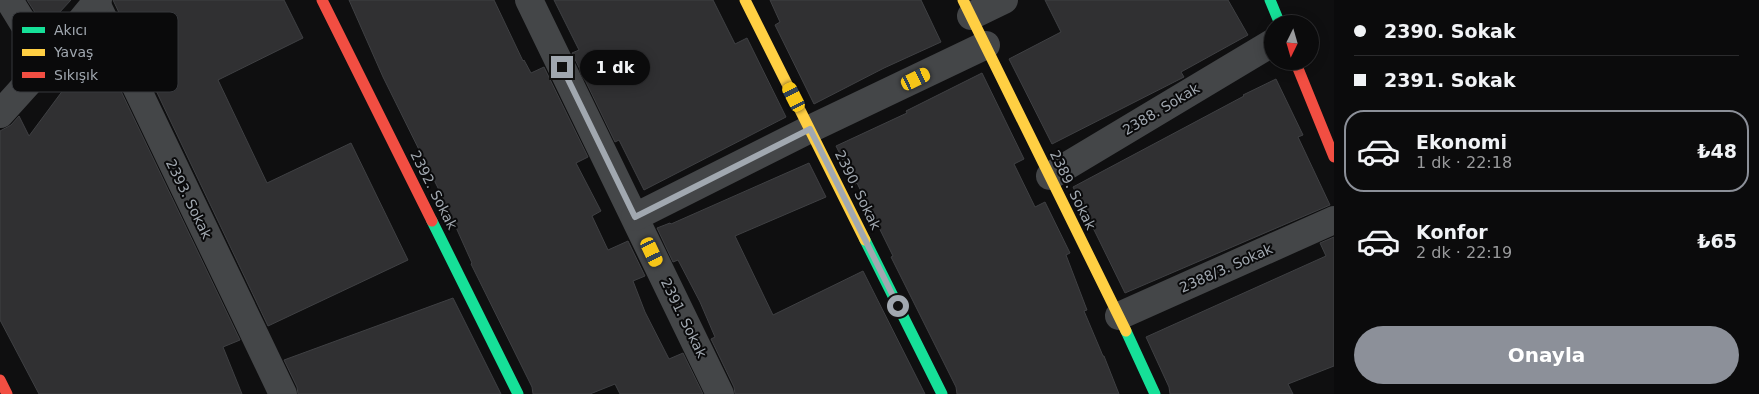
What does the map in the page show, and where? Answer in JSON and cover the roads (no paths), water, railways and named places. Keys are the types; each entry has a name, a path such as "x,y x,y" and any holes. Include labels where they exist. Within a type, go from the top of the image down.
{"street":[{"path":"9,0 17,12"},
{"name":"2392. Sokak","path":"322,0 518,394"},
{"name":"2391. Sokak","path":"530,0 720,394"},
{"name":"2390. Sokak","path":"745,0 942,394"},
{"path":"967,8 1004,0"},
{"path":"1270,0 1276,15"},
{"path":"89,12 97,2"},
{"name":"2389. Sokak","path":"967,8 1119,316 1155,394"},
{"path":"635,217 810,129 986,45"},
{"name":"2388. Sokak","path":"1050,176 1264,48"},
{"path":"1299,70 1334,157"},
{"path":"0,114 20,92"},
{"name":"2393. Sokak","path":"140,92 283,394"},
{"name":"2388/3. Sokak","path":"1119,316 1334,220"},
{"path":"0,380 7,394"}]}
